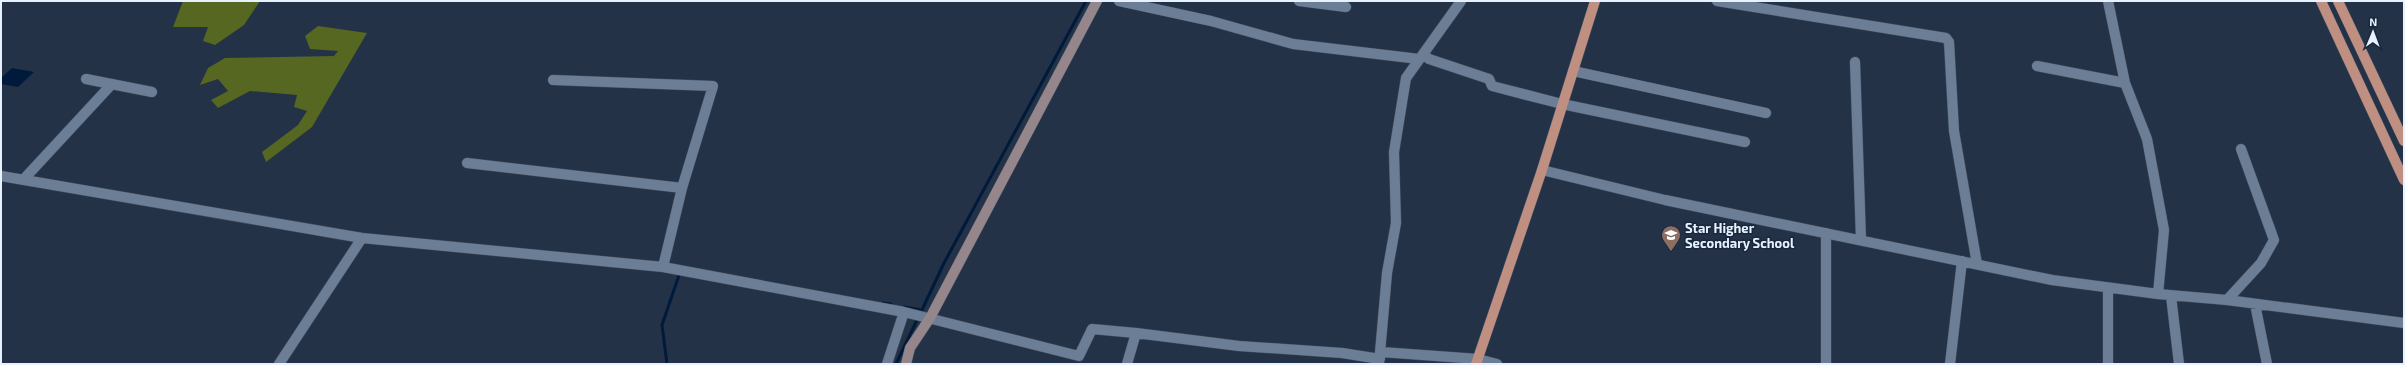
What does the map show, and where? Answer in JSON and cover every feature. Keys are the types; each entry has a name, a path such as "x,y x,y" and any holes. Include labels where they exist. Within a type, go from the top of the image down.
{"main road":[{"path":"1477,362 1542,170 1595,1"},
{"path":"2321,1 2404,180"},
{"path":"2338,1 2404,141"}],"street":[{"path":"906,364 910,348 930,318 989,203 1097,1"},
{"path":"1119,1 1210,22 1293,44 1421,57 1489,79 1492,86 1562,104 1745,142"},
{"path":"1299,1 1346,7"},
{"path":"1380,358 1387,273 1396,223 1394,152 1406,78 1461,1"},
{"path":"1718,1 1946,38 1949,42 1952,76 1951,111 1961,182 1977,264"},
{"path":"2108,1 2126,83 2147,139 2164,230 2158,294"},
{"path":"1855,62 1861,240"},
{"path":"2037,66 2126,83"},
{"path":"1573,70 1766,113"},
{"path":"86,79 152,92"},
{"path":"553,80 713,86 682,188 663,267"},
{"path":"23,180 111,85"},
{"path":"2227,300 2237,286 2250,276 2273,248 2274,240 2241,149"},
{"path":"467,163 682,188"},
{"path":"1542,170 1665,200 1962,261 2108,289 2227,300 2404,323"},
{"path":"1,176 362,238 663,267 904,312 1079,356 1092,329 1239,346 1342,353 1380,358 1497,364"},
{"path":"1826,233 1826,364"},
{"path":"279,364 362,238"},
{"path":"1950,364 1962,261"},
{"path":"2108,289 2108,364"},
{"path":"2171,296 2179,364"},
{"path":"2255,304 2268,364"},
{"path":"887,364 904,312"},
{"path":"1127,364 1136,333"}],"green space":[{"path":"183,1 260,1 244,25 215,45 203,41 208,27 173,27"},
{"path":"318,26 367,33 312,127 266,162 262,152 298,125 307,111 294,107 297,95 250,91 218,108 211,100 228,91 218,79 200,85 208,68 225,58 334,56 338,51 310,49 305,36"}],"water":[{"path":"12,68 34,72 18,87 1,84 1,78"}],"waterway":[{"path":"904,307 922,310 944,263 1086,1"},
{"path":"667,364 662,325 679,275"},
{"path":"883,303 891,304"},
{"path":"896,364 917,320"}],"place":[{"name":"Star Higher Secondary School","path":"1671,252"}]}
